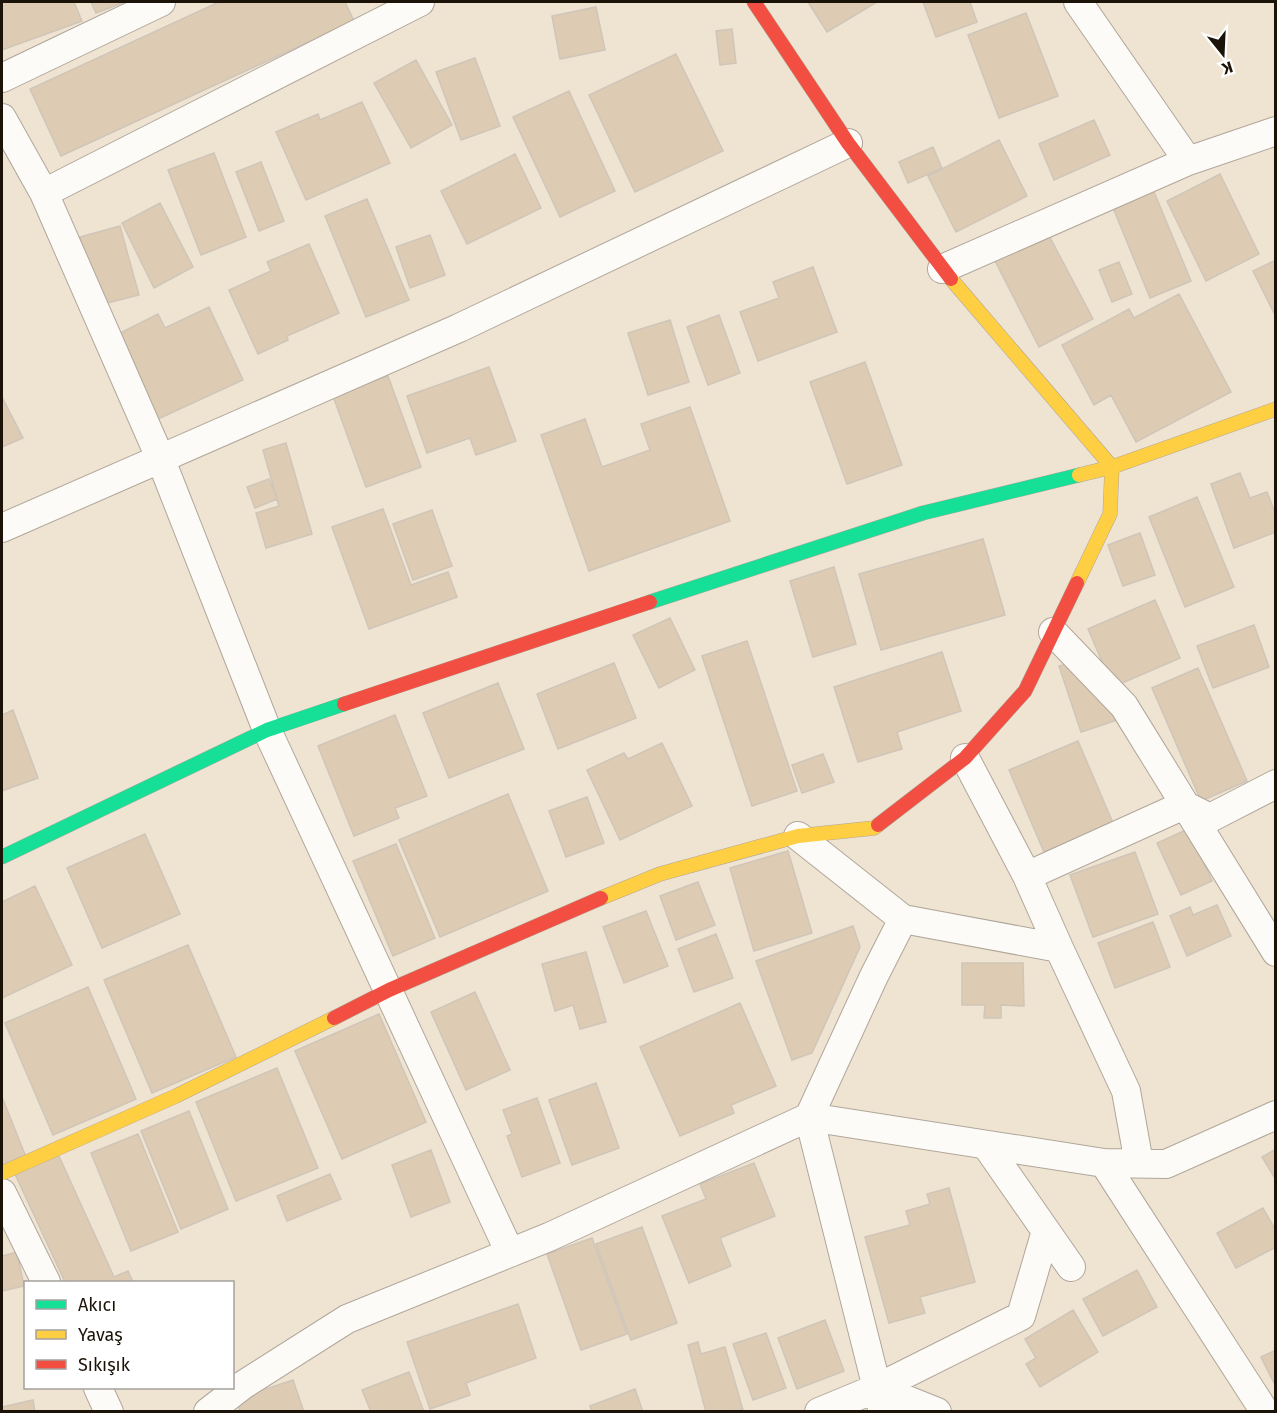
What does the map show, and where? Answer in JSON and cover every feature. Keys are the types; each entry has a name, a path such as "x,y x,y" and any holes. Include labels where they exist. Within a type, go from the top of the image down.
{"street":[{"path":"2,78 160,2"},
{"path":"44,194 420,2"},
{"path":"2,1173 176,1096 389,990 660,874 798,836 874,828 965,758 1025,691 1110,514 1112,467 942,269 848,143 754,2"},
{"path":"1078,2 1188,161"},
{"path":"2,118 44,194 161,459 267,730 510,1253"},
{"path":"942,269 1188,161 1275,131"},
{"path":"2,528 459,328 848,143"},
{"path":"2,857 267,730 923,513 1112,467 1275,409"},
{"path":"1053,632 1124,706 1275,952"},
{"path":"965,758 1027,876 1126,1090 1139,1163"},
{"path":"1184,805 1210,818 1275,784"},
{"path":"1027,876 1184,805"},
{"path":"798,836 903,919 1059,948"},
{"path":"880,1400 809,1117 903,919"},
{"path":"208,1412 243,1385 347,1319 549,1237 809,1117 1104,1163 1167,1164 1275,1115"},
{"path":"986,1145 1071,1268"},
{"path":"1104,1163 1265,1412"},
{"path":"2,1193 46,1281"},
{"path":"819,1412 880,1400 1020,1316 1046,1231"},
{"path":"98,1389 110,1412"},
{"path":"880,1400 937,1412"}],"building":[{"path":"2,2 74,2 82,21 2,50"},
{"path":"91,2 125,2 96,13"},
{"path":"219,2 345,2 354,21 61,156 30,89"},
{"path":"808,2 877,2 827,32"},
{"path":"923,2 970,2 977,22 936,37"},
{"path":"596,7 605,50 560,59 552,16"},
{"path":"1026,13 1058,96 999,118 968,35"},
{"path":"732,29 736,63 720,65 716,31"},
{"path":"676,54 723,151 635,192 589,95"},
{"path":"475,58 500,126 461,140 436,72"},
{"path":"416,60 452,125 411,148 374,83"},
{"path":"569,91 615,191 560,217 513,117"},
{"path":"362,102 390,163 306,200 276,132 318,114 320,120"},
{"path":"1094,120 1110,155 1054,180 1039,144"},
{"path":"999,140 1027,196 956,232 928,176"},
{"path":"933,147 942,168 908,183 899,162"},
{"path":"214,153 246,237 201,255 168,170"},
{"path":"515,154 541,208 467,244 441,191"},
{"path":"261,162 284,221 259,231 236,172"},
{"path":"1220,174 1259,254 1206,281 1167,201"},
{"path":"1152,187 1191,281 1150,298 1111,203"},
{"path":"367,199 409,300 366,317 325,216"},
{"path":"160,203 193,267 154,288 122,223"},
{"path":"120,226 139,295 99,305 80,237"},
{"path":"1045,228 1093,319 1039,347 992,255"},
{"path":"430,235 445,275 410,288 396,247"},
{"path":"309,244 339,313 287,336 288,340 258,354 229,290 271,271 267,262"},
{"path":"1276,260 1276,317 1253,271"},
{"path":"1119,262 1132,294 1112,302 1099,270"},
{"path":"813,267 837,332 758,361 740,312 779,298 773,282"},
{"path":"1179,294 1231,392 1136,442 1111,395 1094,405 1062,345 1129,309 1134,318"},
{"path":"209,307 243,380 158,419 118,334 158,314 165,328"},
{"path":"719,315 740,373 708,385 687,327"},
{"path":"670,320 689,382 648,395 628,333"},
{"path":"865,362 902,465 847,484 810,382"},
{"path":"489,367 516,441 476,455 470,438 427,453 407,396"},
{"path":"388,376 421,467 366,487 333,396"},
{"path":"2,397 23,438 2,447"},
{"path":"690,407 730,521 589,571 541,435 585,419 602,467 650,450 641,424"},
{"path":"286,443 312,534 266,548 256,513 279,506 263,450"},
{"path":"1240,473 1250,498 1267,492 1276,515 1276,532 1234,548 1211,484"},
{"path":"269,479 277,499 255,508 247,487"},
{"path":"1197,497 1234,587 1185,607 1149,517"},
{"path":"383,509 411,585 448,572 457,597 369,629 332,527"},
{"path":"432,510 452,566 413,580 393,524"},
{"path":"1140,533 1155,575 1123,586 1108,545"},
{"path":"983,539 1005,615 881,650 859,574"},
{"path":"834,567 856,644 813,657 790,581"},
{"path":"1155,600 1180,658 1113,687 1088,629"},
{"path":"670,618 695,670 659,688 633,635"},
{"path":"1254,625 1269,667 1213,688 1197,646"},
{"path":"747,641 797,791 752,806 702,656"},
{"path":"942,652 961,711 897,732 902,749 858,762 834,687"},
{"path":"1074,662 1117,720 1081,732 1059,666"},
{"path":"614,663 636,718 558,749 537,694"},
{"path":"1198,668 1247,781 1201,801 1152,688"},
{"path":"498,683 524,749 449,778 423,713"},
{"path":"13,710 38,778 2,791 2,715"},
{"path":"395,715 427,796 395,808 399,818 354,836 318,746"},
{"path":"1078,741 1113,823 1044,852 1009,770"},
{"path":"662,743 692,806 620,840 587,770 624,753 628,759"},
{"path":"823,754 834,782 802,793 792,765"},
{"path":"508,794 548,891 440,937 399,840"},
{"path":"587,797 604,843 566,857 549,811"},
{"path":"1188,829 1212,881 1181,895 1157,843"},
{"path":"145,834 180,914 102,948 67,868"},
{"path":"396,844 435,938 393,956 353,861"},
{"path":"788,851 812,933 754,951 730,868"},
{"path":"1135,852 1158,914 1093,937 1070,875"},
{"path":"698,882 715,925 676,940 660,896"},
{"path":"35,886 72,965 2,998 2,902"},
{"path":"1217,905 1231,936 1187,956 1170,916 1190,907 1193,915"},
{"path":"646,911 668,966 624,983 603,927"},
{"path":"1153,922 1170,967 1115,988 1098,943"},
{"path":"853,926 860,947 812,1053 792,1060 756,961"},
{"path":"716,934 733,978 694,992 678,949"},
{"path":"188,945 236,1057 152,1093 104,980"},
{"path":"586,952 606,1022 580,1029 573,1005 555,1011 542,964"},
{"path":"962,963 1023,963 1024,1006 1001,1005 1001,1018 984,1018 985,1005 962,1005"},
{"path":"88,987 136,1099 53,1135 5,1023"},
{"path":"475,992 510,1070 466,1090 431,1012"},
{"path":"740,1003 776,1086 731,1105 734,1113 680,1136 640,1047"},
{"path":"379,1014 426,1122 342,1159 295,1051"},
{"path":"277,1068 318,1168 236,1201 196,1102"},
{"path":"596,1083 619,1148 572,1165 549,1100"},
{"path":"2,1097 26,1157 2,1167"},
{"path":"537,1098 560,1163 522,1177 507,1136 512,1134 503,1110"},
{"path":"189,1111 228,1209 181,1229 141,1131"},
{"path":"138,1134 178,1232 131,1251 91,1153"},
{"path":"1276,1149 1276,1180 1262,1157"},
{"path":"431,1150 450,1202 411,1217 392,1165"},
{"path":"58,1154 114,1277 128,1271 133,1281 65,1281 15,1174"},
{"path":"754,1163 775,1216 720,1238 731,1266 689,1283 662,1216 706,1199 700,1184"},
{"path":"330,1174 341,1199 287,1221 277,1196"},
{"path":"949,1188 975,1282 920,1297 925,1313 889,1323 865,1237 910,1225 906,1211 930,1204 927,1194"},
{"path":"1263,1208 1276,1231 1276,1247 1236,1268 1217,1233"},
{"path":"642,1227 677,1323 631,1340 596,1244"},
{"path":"592,1238 627,1334 581,1350 547,1254"},
{"path":"17,1252 24,1286 2,1291 2,1256"},
{"path":"1137,1270 1157,1307 1103,1336 1083,1299"},
{"path":"518,1304 536,1358 466,1383 470,1395 430,1409 407,1342"},
{"path":"1073,1310 1098,1352 1040,1387 1026,1364 1036,1358 1025,1339"},
{"path":"825,1320 844,1371 797,1389 778,1338"},
{"path":"766,1333 786,1388 753,1400 733,1344"},
{"path":"698,1342 701,1354 725,1347 743,1410 706,1412 688,1345"},
{"path":"1276,1350 1276,1387 1261,1357"},
{"path":"409,1372 424,1412 371,1412 362,1390"},
{"path":"293,1380 304,1412 240,1412 236,1399"},
{"path":"635,1389 643,1412 592,1412 590,1406"},
{"path":"33,1400 35,1412 2,1412 2,1407"}],"traffic: fast":[{"path":"650,602 923,513 1079,475"},
{"path":"2,857 267,730 344,704"}],"traffic: slow":[{"path":"951,279 1112,467 1110,514 1077,583"},
{"path":"1079,475 1112,467 1276,409"},
{"path":"601,898 660,874 798,836 874,828 878,825"},
{"path":"2,1173 176,1096 334,1018"}],"traffic: jam":[{"path":"754,2 848,143 951,279"},
{"path":"878,825 965,758 1025,691 1077,583"},
{"path":"344,704 650,602"},
{"path":"334,1018 389,990 601,898"}]}
